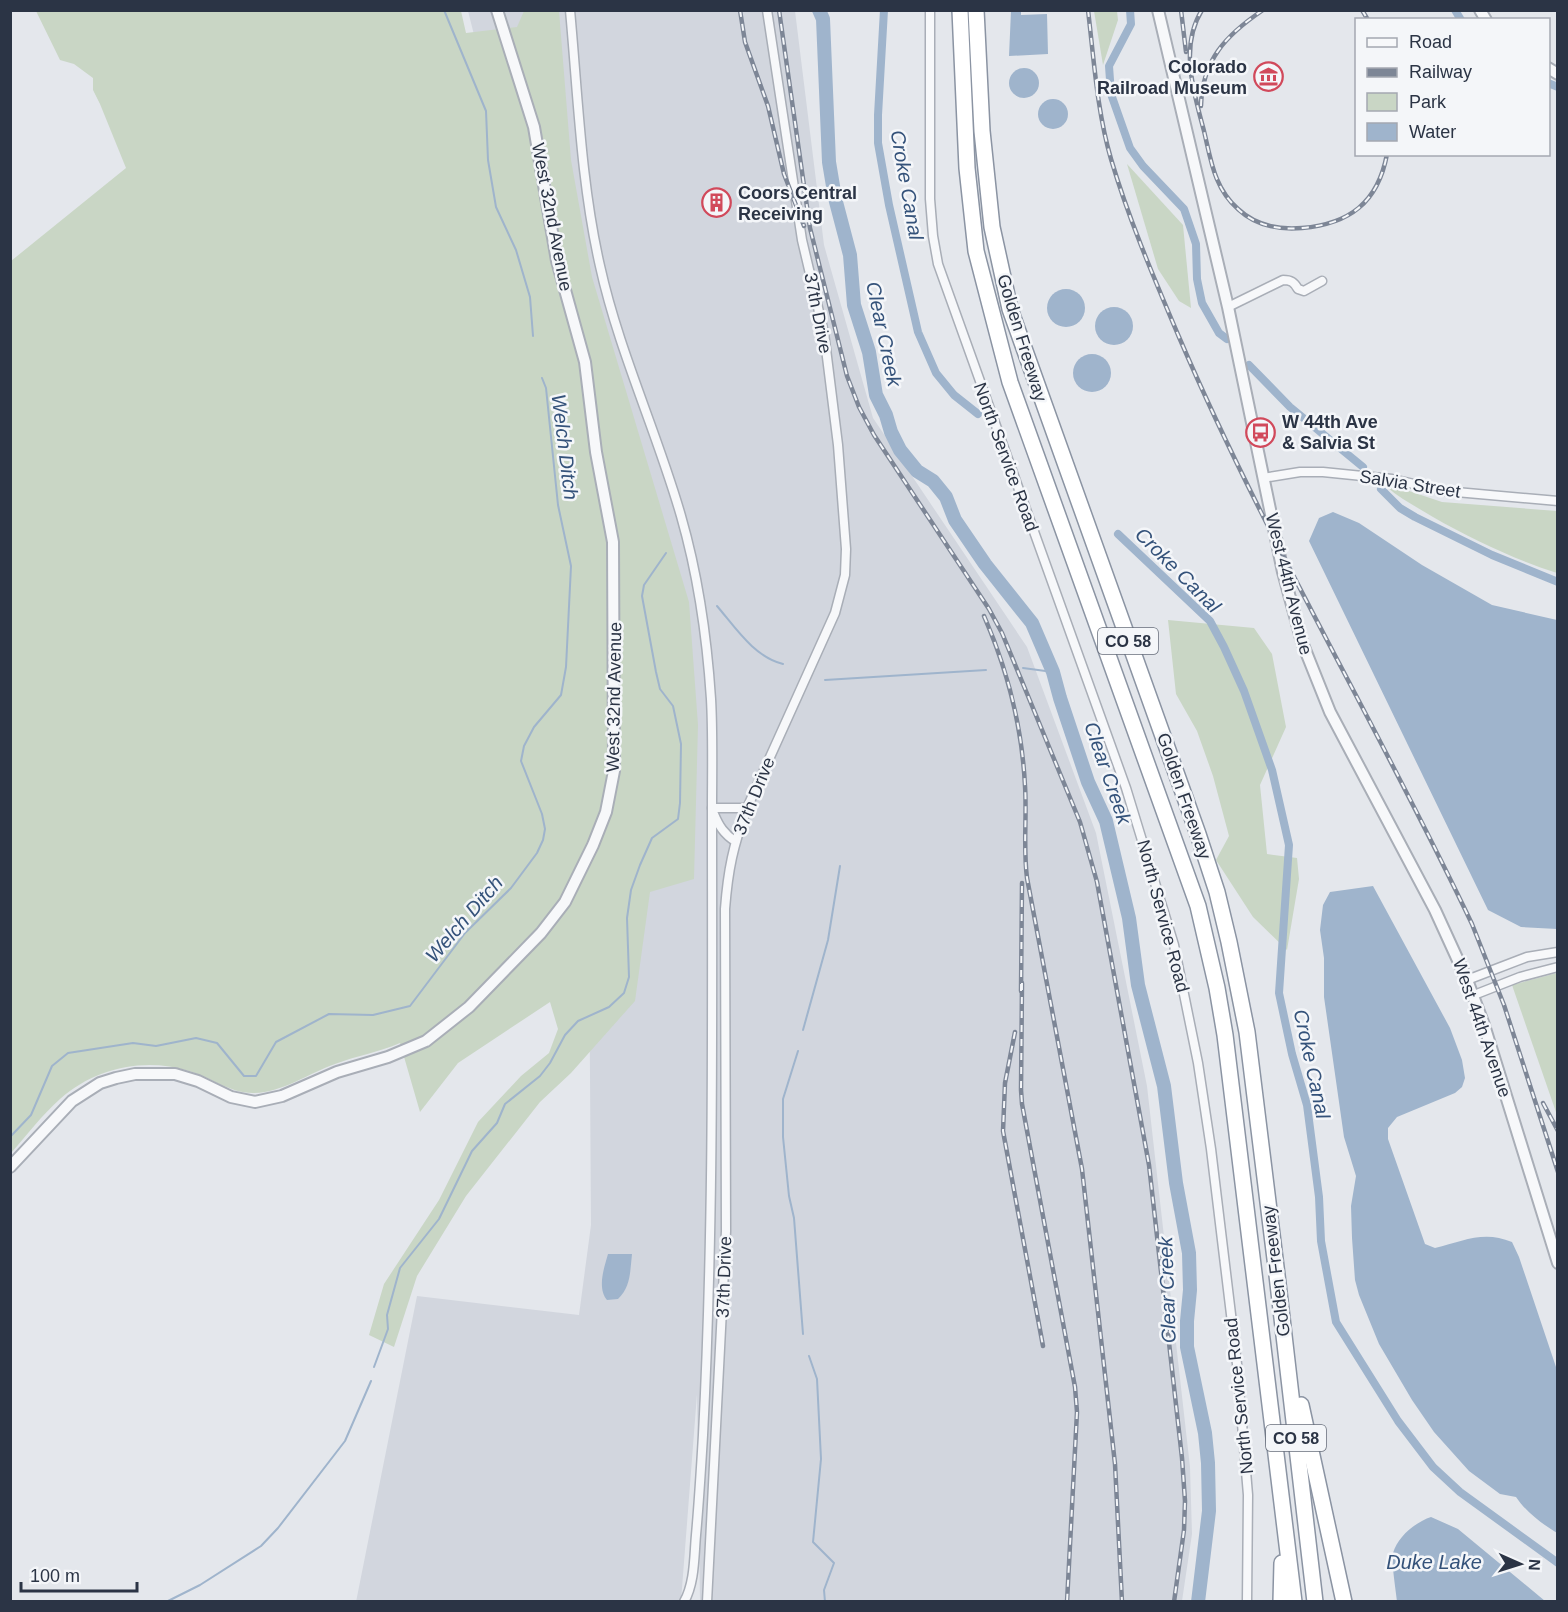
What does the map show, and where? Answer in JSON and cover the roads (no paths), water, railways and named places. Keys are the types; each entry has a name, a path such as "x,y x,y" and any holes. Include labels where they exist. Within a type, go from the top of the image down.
{"highway":[{"name":"Golden Freeway","path":"960,10 967,168 976,251 1010,382 1194,894 1208,944 1225,1035 1294,1602"},
{"name":"Golden Freeway","path":"976,10 982,130 992,227 1010,309 1198,834 1229,942 1246,1032 1315,1602"},
{"path":"1277,1275 1312,1461 1344,1602"},
{"path":"1273,1422 1281,1535 1281,1602"}],"street":[{"name":"West 32nd Avenue","path":"10,1167 72,1101 100,1083 116,1078 159,1072 175,1074 198,1081 231,1097 255,1102 282,1096 337,1072 394,1055 426,1041 469,1007 541,933 565,902 593,845 606,812 614,771 613,542 596,452 585,362 557,261 534,127 497,10"},
{"path":"570,10 584,162 593,230 601,269 621,339 678,506 694,572 711,700 712,1134 708,1340 694,1565 689,1592 684,1602"},
{"name":"37th Drive","path":"707,1602 726,1231 725,909 729,871 735,841 747,808 835,613 845,575 846,549 838,445 824,333 802,240 766,10"},
{"name":"North Service Road","path":"930,10 930,200 938,264 1126,788 1163,905 1198,1063 1211,1149 1237,1364 1247,1486 1246,1602"},
{"name":"West 44th Avenue","path":"1158,10 1228,307 1284,578 1310,666 1347,744 1436,910 1474,995 1557,1263"},
{"path":"1228,307 1282,280 1289,280 1298,289 1304,291 1322,281"},
{"name":"Salvia Street","path":"1263,478 1300,472 1323,472 1392,479 1444,491 1557,501"},
{"path":"712,808 747,808"},
{"path":"712,808 719,826 728,837 735,841"},
{"path":"1467,980 1527,957 1557,952"},
{"path":"1474,995 1520,976 1557,967"}],"water":[{"path":"1011,11 1021,11 1021,15 1047,14 1048,54 1009,56"},
{"path":"1024,68 1035,72 1039,83 1035,94 1024,98 1013,94 1009,83 1013,72"},
{"path":"1053,99 1064,103 1068,114 1064,125 1053,129 1042,125 1038,114 1042,103"},
{"path":"1066,289 1080,294 1085,308 1080,322 1066,327 1052,322 1047,308 1052,294"},
{"path":"1114,307 1121,308 1127,313 1132,319 1132,333 1127,339 1121,344 1114,345 1107,344 1101,339 1096,333 1095,326 1096,319 1101,313 1107,308"},
{"path":"1092,354 1106,359 1111,373 1106,387 1092,392 1078,387 1073,373 1078,359"},
{"path":"1333,512 1359,523 1422,565 1492,605 1557,620 1557,929 1521,927 1488,910 1309,541 1319,518"},
{"path":"1373,886 1450,1028 1462,1060 1465,1078 1462,1087 1455,1093 1397,1117 1388,1128 1388,1139 1425,1244 1435,1248 1474,1238 1492,1237 1512,1242 1519,1257 1557,1370 1557,1533 1535,1517 1516,1497 1500,1494 1469,1471 1434,1432 1379,1344 1359,1295 1355,1280 1351,1206 1356,1176 1344,1137 1324,997 1324,958 1320,930 1323,905 1330,892"},
{"path":"608,1254 632,1254 628,1284 618,1299 607,1300 602,1290 602,1278"},
{"name":"Duke Lake","path":"1431,1517 1458,1529 1545,1601 1397,1601 1393,1562 1395,1547 1408,1530"}],"waterway":[{"name":"Welch Ditch","path":"444,10 486,111 488,160 496,207 516,250 530,297 533,336"},
{"name":"Clear Creek","path":"819,10 823,19 829,162 835,198 850,255 854,305 869,352 876,395 900,450 917,471 933,481 946,497 955,520 985,564 1032,623 1053,672 1088,782 1106,821 1129,918 1138,985 1164,1086 1176,1183 1189,1253 1187,1347 1205,1433 1208,1463 1209,1511 1198,1602"},
{"name":"Croke Canal","path":"884,10 878,143 889,205 918,332 936,373 954,395 978,414"},
{"path":"1130,10 1131,24 1109,66 1111,94 1130,148 1143,166 1184,209 1196,244 1197,279 1202,303 1219,333 1227,339"},
{"path":"1455,10 1460,18"},
{"path":"1550,84 1558,87"},
{"path":"1249,365 1290,407 1363,467"},
{"name":"Welch Ditch","path":"10,1137 31,1115 52,1066 68,1053 133,1043 156,1046 196,1038 217,1043 244,1076 256,1076 276,1042 329,1014 373,1015 410,1006 465,933 511,888 537,853 545,829 542,814 521,761 524,746 534,727 561,695 566,667 571,566 558,505 546,388 542,378"},
{"path":"1381,489 1400,508 1415,517 1492,555 1558,582"},
{"name":"Croke Canal","path":"1118,534 1210,621 1244,691 1272,770 1289,845 1279,993 1292,1054 1307,1105 1319,1197 1321,1241 1336,1322 1398,1421 1433,1467 1460,1492 1558,1563"},
{"path":"374,1367 388,1329 387,1315 400,1268 439,1219 472,1151 497,1123 505,1104 540,1076 565,1035 578,1021 609,1007 624,993 629,977 627,918 631,890 652,838 678,819 680,803 681,744 673,706 660,689 642,596 644,585 666,553"},
{"path":"717,606 754,648 783,664"},
{"path":"1023,668 1053,672"},
{"path":"825,680 986,670"},
{"path":"803,1030 828,940 840,866"},
{"path":"798,1051 783,1099 783,1137 789,1196 794,1218 803,1334"},
{"path":"809,1356 817,1379 821,1459 813,1542 834,1563 824,1590 825,1602"},
{"path":"166,1602 200,1585 261,1546 278,1528 345,1441 371,1381"}],"railway":[{"path":"740,10 745,42 768,106 784,174 804,226"},
{"path":"779,10 810,228 847,376 859,407 874,435 989,609 1002,633 1080,822 1097,882 1149,1165 1182,1458 1185,1501 1184,1530 1174,1602"},
{"path":"1088,10 1106,141 1151,271 1212,412 1248,486 1399,777 1472,924 1504,1005 1558,1172"},
{"path":"1181,10 1186,52"},
{"path":"1202,10 1191,39 1193,86 1219,183 1230,201 1245,215 1268,226 1284,228 1319,226 1334,222 1359,208 1369,198 1377,186 1387,156"},
{"path":"1201,106 1206,75 1218,50 1238,29 1263,10"},
{"path":"1362,10 1367,18"},
{"path":"984,616 1007,678 1021,742 1025,786 1027,878 1082,1169 1115,1464 1122,1602"},
{"path":"1021,991 1022,883"},
{"path":"1022,983 1022,1104 1075,1387 1077,1412 1067,1602"},
{"path":"1015,1032 1005,1083 1003,1131 1043,1346"},
{"path":"1543,1103 1558,1131"}],"place":[{"name":"Colorado Railroad Museum","path":"1268,77"},
{"name":"Coors Central Receiving","path":"717,203"},
{"name":"W 44th Ave & Salvia St","path":"1261,432"}]}
